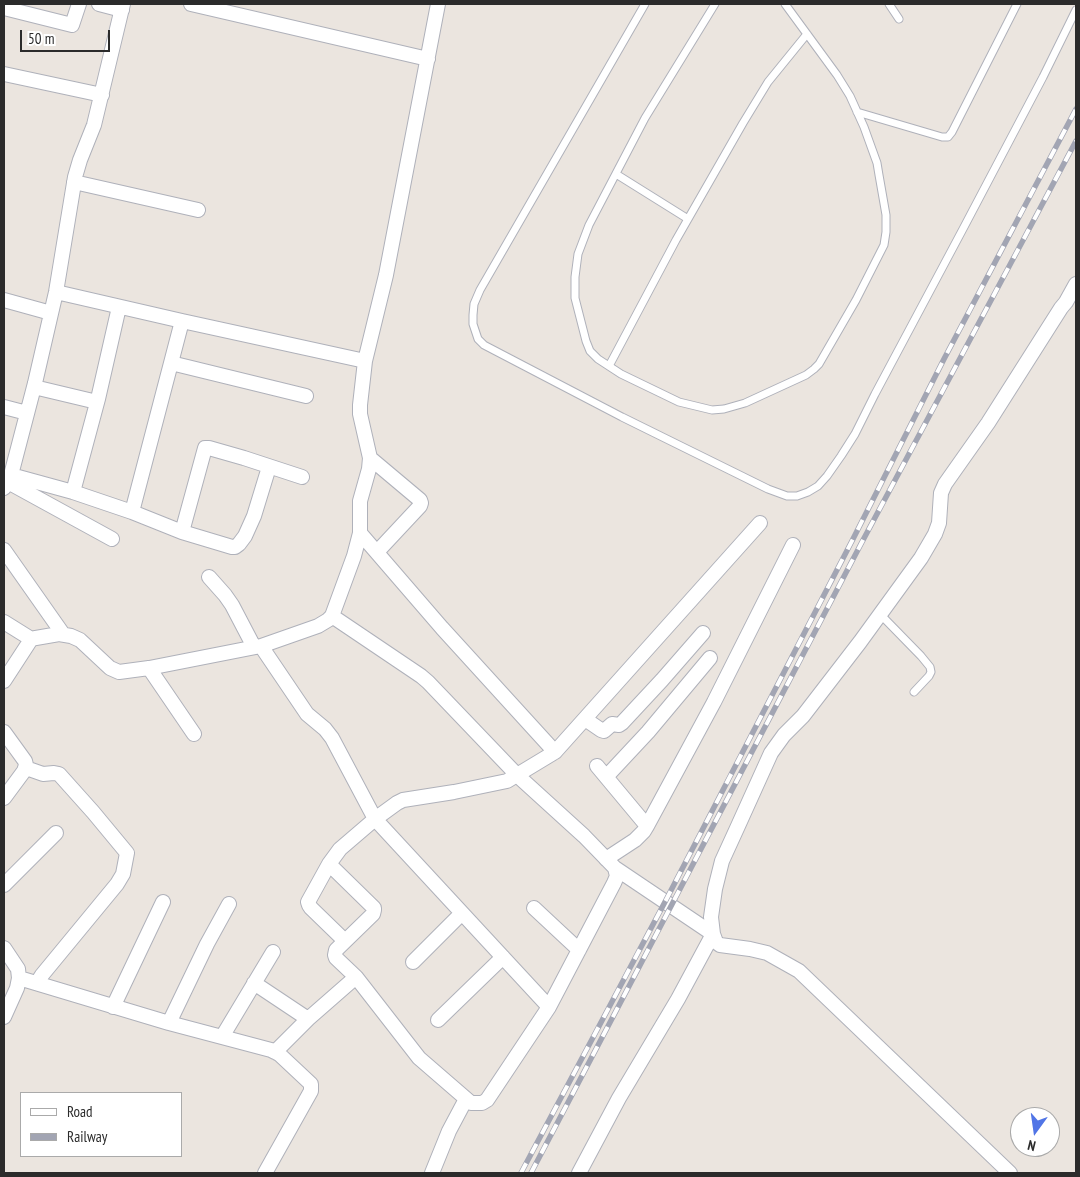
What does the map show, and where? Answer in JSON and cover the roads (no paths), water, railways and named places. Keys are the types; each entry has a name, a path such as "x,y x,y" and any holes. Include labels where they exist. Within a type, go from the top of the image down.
{"street":[{"path":"4,8 72,25 78,4"},
{"path":"8,482 34,387 56,292 74,182 80,160 94,125 122,7 99,4"},
{"path":"191,4 428,59"},
{"path":"4,622 30,639 63,634 71,636 80,640 114,671 119,672 150,668 258,647 318,626 325,623 332,616 360,534 360,501 369,469 370,458 360,414 365,361 386,275 438,4"},
{"path":"4,74 102,95"},
{"path":"74,182 198,210"},
{"path":"1010,1173 799,971 767,953 720,945 716,942 713,934 711,917 722,861 770,753 784,734 803,716 921,558 939,523 941,494 944,484 988,423 1061,308 1071,305 1076,284"},
{"path":"56,292 365,361"},
{"path":"4,300 51,313"},
{"path":"73,492 98,402 119,307"},
{"path":"132,512 182,321"},
{"path":"171,363 306,396"},
{"path":"34,387 98,402"},
{"path":"4,407 27,413"},
{"path":"182,532 205,448 302,477"},
{"path":"370,458 420,500 421,503 377,552"},
{"path":"8,482 73,492 132,512 182,532 232,547 238,546 245,536 254,516 269,467"},
{"path":"8,482 112,539"},
{"path":"345,941 308,902 329,864 340,849 375,819 402,800 507,781 555,752 760,523"},
{"path":"360,534 442,628 555,752"},
{"path":"610,864 647,826 746,640 793,545"},
{"path":"4,550 63,634"},
{"path":"209,578 225,595 258,647 307,714 325,729 332,738 375,819 549,1007"},
{"path":"329,864 374,908 373,914 336,950 335,956 356,977 419,1058 471,1103 482,1103 487,1100 549,1007 617,876 610,864 584,836 518,776 428,682 332,616"},
{"path":"585,719 604,731 612,724 619,725 622,723 703,633"},
{"path":"4,681 30,639"},
{"path":"647,826 602,772 648,732 710,658"},
{"path":"150,668 194,734"},
{"path":"4,732 26,764 26,768"},
{"path":"6,791 26,768"},
{"path":"26,768 43,774 59,774 126,853 123,874 117,884 37,983"},
{"path":"4,885 56,833"},
{"path":"610,864 713,934"},
{"path":"113,1006 162,902"},
{"path":"169,1024 207,944 229,904"},
{"path":"534,908 579,950"},
{"path":"413,962 462,914"},
{"path":"579,1173 619,1098 678,999 713,934"},
{"path":"4,948 18,969 19,978 17,988 4,1017"},
{"path":"222,1037 273,952"},
{"path":"438,1020 503,957"},
{"path":"276,1052 356,977"},
{"path":"19,978 169,1024 276,1052 311,1084 312,1091 265,1173"},
{"path":"254,983 308,1020"},
{"path":"432,1173 449,1131 466,1100"}],"lane":[{"path":"645,4 480,290 474,304 473,324 478,339 484,345 768,490 787,496 797,496 818,486 856,434 875,394 969,218 1076,10"},
{"path":"715,4 645,118 616,174 578,254 575,277 576,298 586,341 590,351 598,359 621,374 679,402 701,409 712,410 724,409 745,403 806,375 814,369 819,364 856,300 884,245 886,215 877,164 864,127 837,75 785,4"},
{"path":"889,4 899,19"},
{"path":"857,112 942,138 948,137 1016,4"},
{"path":"609,366 688,219 768,82 807,34"},
{"path":"616,174 688,219"},
{"path":"880,614 930,667 931,672 929,676 914,692"}],"railway":[{"path":"521,1173 666,900 944,359 1076,109"},
{"path":"531,1173 862,542 1076,141"}]}
